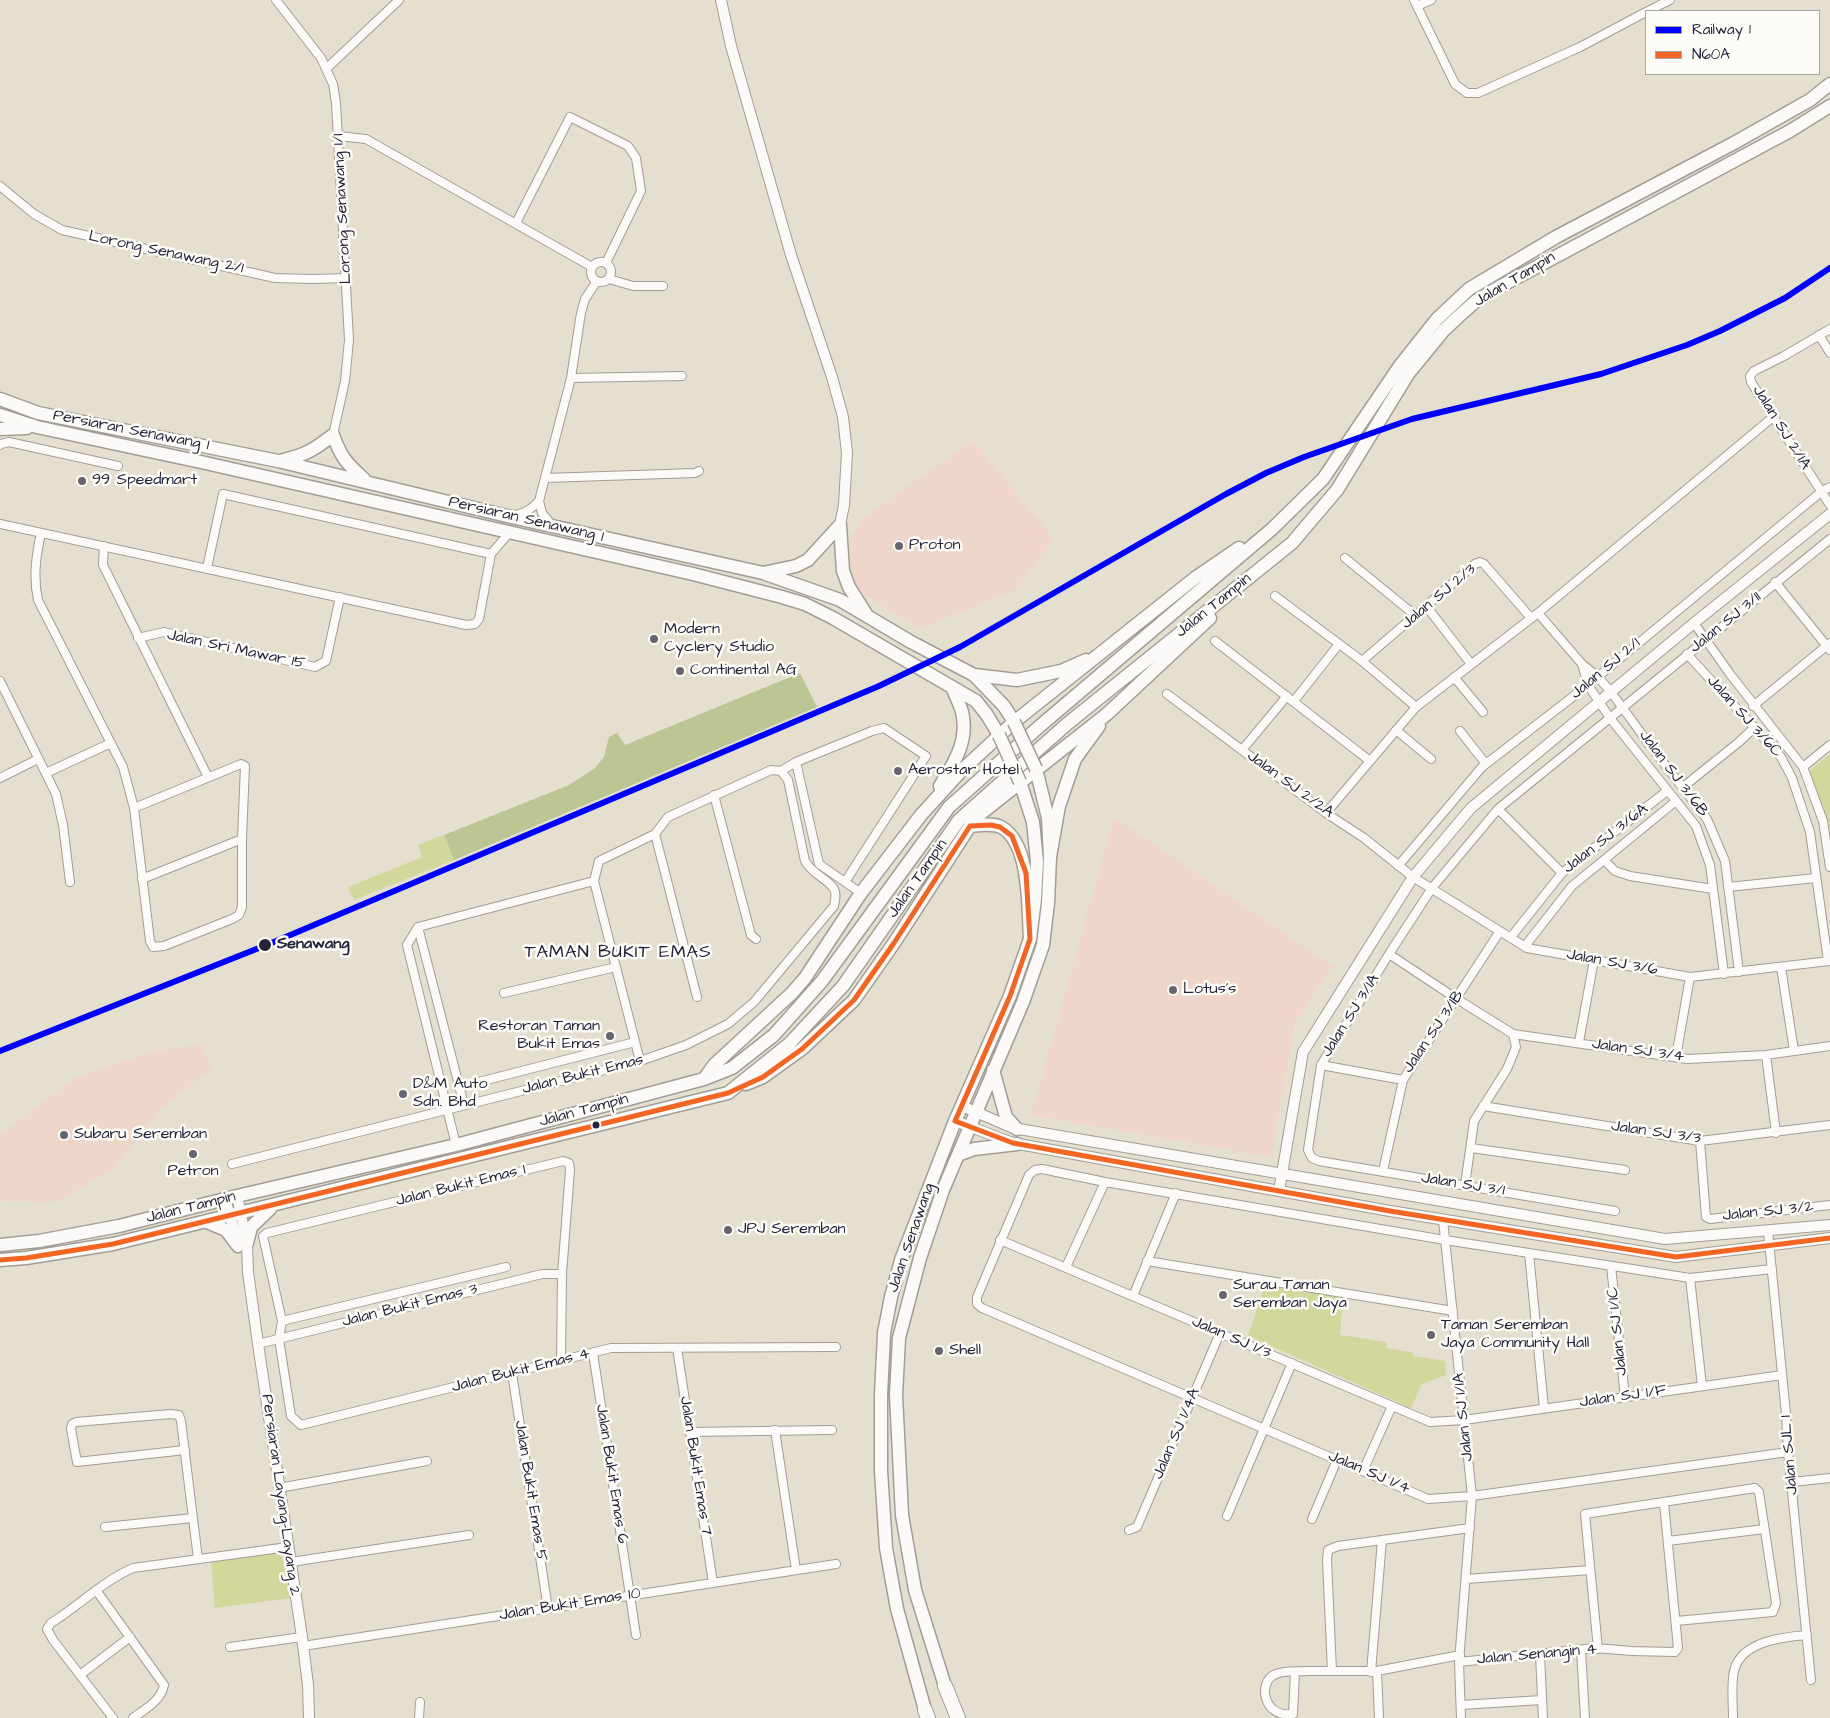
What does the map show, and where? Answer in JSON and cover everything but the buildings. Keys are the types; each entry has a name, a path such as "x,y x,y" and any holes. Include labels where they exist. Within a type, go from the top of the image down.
{"highway":[{"path":"945,1686 958,1718"}],"main road":[{"name":"Jalan Tampin","path":"0,1244 39,1241 120,1226 456,1145 704,1079 732,1068 780,1028 822,981 949,807 1041,725 1272,529 1314,490 1404,370 1437,320 1469,289 1556,237 1734,143 1810,100 1830,84"},
{"name":"Jalan Tampin","path":"0,1260 113,1244 728,1093 789,1044 843,986 959,820 1067,724 1292,543 1338,490 1404,370 1449,325 1476,301 1492,291 1790,131 1830,106"},
{"name":"Persiaran Senawang 1","path":"0,399 38,413 278,461 554,527 763,573 840,600 911,642 970,673 1004,706 1014,722 1036,768"},
{"name":"Persiaran Senawang 1","path":"0,415 37,428 201,462 693,574 805,604 833,618 976,701 988,715 1020,782"},
{"path":"0,429 37,428"},
{"path":"278,461 315,450 333,435 340,454 348,465 366,481"},
{"path":"921,815 961,771 1014,722 1195,578 1271,525 1314,490"},
{"path":"763,573 796,566 808,560 840,525"},
{"path":"840,525 843,571 849,588 868,616"},
{"path":"728,1093 763,1077 802,1049 854,1000 979,815 1036,768 1107,714 1292,543"},
{"path":"970,673 1017,680 1061,671 1105,651"},
{"path":"704,1079 714,1065 792,993 805,978 862,893 921,815 955,762 963,742 962,712 952,687"},
{"path":"1050,857 1059,806 1075,759 1107,714"},
{"name":"Jalan Senawang","path":"945,1686 915,1590 902,1515 896,1395 899,1338 908,1298 940,1198 1023,1002 1042,945 1048,903 1050,857 1048,818 1036,768"},
{"name":"Jalan Senawang","path":"927,1714 896,1609 886,1548 881,1471 881,1395 884,1333 890,1296 901,1260 955,1121 1010,996 1030,940 1037,860 1033,822 1020,782"},
{"path":"970,826 990,825 1000,827 1012,836 1022,856 1026,873 1030,940"},
{"path":"993,1070 1006,1117 1016,1129"},
{"path":"958,1155 981,1148 1017,1144"},
{"path":"207,1222 226,1230 242,1245 251,1227 274,1206"}],"street":[{"name":"Lorong Senawang 1/1","path":"276,0 322,58 333,84 347,278 349,346 345,382 333,435"},
{"path":"326,69 399,0"},
{"path":"721,0 731,46 791,255 843,417 847,453 844,505 840,525"},
{"path":"1431,0 1415,3 1455,84 1467,93 1478,93 1580,47 1645,13"},
{"path":"1654,3 1670,0"},
{"path":"516,223 570,117 628,146 636,158 641,191 606,263"},
{"path":"338,136 366,139 592,267"},
{"name":"Lorong Senawang 2/1","path":"0,186 34,214 62,230 274,278 347,278"},
{"path":"592,267 597,263 606,263"},
{"path":"606,263 611,270 609,279"},
{"path":"592,267 592,277 597,282 609,279 633,286 663,286"},
{"path":"554,527 542,513 539,501 572,378 583,306 585,299 597,282"},
{"path":"1830,328 1819,335 1830,353"},
{"name":"Jalan SJ 2/1A","path":"1819,335 1754,371 1750,376 1773,417 1830,505"},
{"path":"572,378 682,376"},
{"path":"1326,812 1416,707 1538,613 1773,417"},
{"path":"0,445 9,442 118,466"},
{"path":"545,478 694,473 700,471"},
{"name":"Jalan SJ 2/1","path":"1398,866 1486,764 1588,685 1821,492 1830,487"},
{"path":"206,568 223,494 491,554"},
{"path":"507,516 523,514 539,501"},
{"path":"1278,1191 1303,1052 1413,877 1470,808 1694,623 1830,514"},
{"path":"0,524 466,625 475,624 479,619 491,554 509,533"},
{"path":"41,533 35,562 35,583 38,600 123,767 134,808 150,941 153,947 164,946 239,915 242,907 245,766 241,764 134,808"},
{"name":"Jalan SJ 3/11","path":"1498,809 1830,539"},
{"path":"104,546 103,565 208,777"},
{"path":"1345,558 1416,616"},
{"name":"Jalan SJ 2/3","path":"1362,661 1475,564 1480,562 1484,564 1531,618"},
{"path":"1753,706 1829,646 1775,582"},
{"path":"1275,596 1362,661 1416,707"},
{"name":"Jalan Sri Mawar 15","path":"138,638 164,632 315,667 326,661 340,597"},
{"path":"1427,607 1471,664"},
{"path":"1538,613 1582,664 1588,685 1610,718 1696,826 1710,865 1724,974"},
{"path":"1694,623 1753,706 1803,767 1823,821 1830,866"},
{"path":"1215,641 1370,761"},
{"path":"1294,701 1339,644"},
{"name":"Jalan SJ 3/6C","path":"1688,654 1782,757 1792,778 1810,832 1829,961"},
{"name":"Jalan SJ 3/6B","path":"1582,664 1612,692 1649,744 1707,819 1725,862 1740,972"},
{"path":"1454,678 1483,712"},
{"path":"1,685 56,794 63,824 70,882"},
{"name":"Jalan SJ 2/2A","path":"1166,694 1364,838 1413,877"},
{"path":"1242,750 1287,696"},
{"path":"640,1061 594,882 599,861 655,834 668,818 714,795 771,770 781,771 796,762 872,730 884,728 926,756 845,882"},
{"path":"1683,787 1755,728"},
{"path":"1396,730 1431,759"},
{"path":"1460,731 1486,764"},
{"path":"46,774 112,743"},
{"path":"1803,767 1830,745"},
{"path":"0,778 38,759"},
{"path":"796,762 819,864 862,893"},
{"name":"Jalan Bukit Emas","path":"232,1164 640,1061 686,1046 728,1024 754,1002 834,906 836,897 834,890 809,869 805,861 788,780 781,771"},
{"name":"Jalan SJ 3/6A","path":"1510,937 1562,873 1667,791"},
{"path":"714,795 751,935 756,939"},
{"path":"1525,946 1572,886 1676,802"},
{"path":"1498,809 1562,873"},
{"name":"Jalan SJ 3/1A","path":"1312,1158 1308,1150 1321,1065 1432,888 1498,809"},
{"path":"655,834 697,997"},
{"path":"142,879 242,840"},
{"path":"1604,860 1615,871 1630,876 1713,889"},
{"name":"Jalan SJ 3/6","path":"1413,877 1525,946 1594,960 1690,977 1829,961"},
{"path":"1728,887 1816,878"},
{"path":"456,1145 408,957 407,944 418,927 594,882"},
{"path":"418,927 464,1105"},
{"name":"Jalan SJ 3/1B","path":"1383,1171 1403,1080 1500,931"},
{"name":"Jalan SJ 3/4","path":"1389,954 1513,1034 1687,1059 1766,1055 1830,1046"},
{"path":"1579,1042 1594,960"},
{"path":"504,993 616,967"},
{"path":"1781,967 1794,1051"},
{"path":"1676,1057 1690,977"},
{"path":"1465,1185 1474,1121 1507,1068 1516,1047 1513,1034"},
{"path":"459,1087 635,1042"},
{"path":"1766,1055 1776,1132"},
{"path":"1321,1065 1403,1080"},
{"path":"962,1106 1016,1129 1665,1239 1830,1225"},
{"name":"Jalan SJ 3/3","path":"1483,1106 1700,1141 1830,1125"},
{"path":"955,1121 1017,1144 1443,1220 1676,1257 1830,1238"},
{"name":"Jalan SJ 3/2","path":"1700,1141 1706,1216 1710,1219 1830,1205"},
{"path":"1471,1148 1625,1170"},
{"name":"Jalan SJ 3/1","path":"1312,1158 1318,1161 1615,1211"},
{"name":"Jalan Bukit Emas 1","path":"279,1339 282,1321 263,1242 263,1236 267,1233 563,1161 569,1163 570,1170 562,1274 561,1361"},
{"path":"1000,1240 1029,1175 1035,1170 1042,1169 1105,1182 1445,1240 1690,1278 1772,1268"},
{"path":"1066,1268 1105,1182"},
{"path":"1133,1296 1176,1193"},
{"name":"Persiaran Layang-Layang 2","path":"231,1198 248,1272 308,1685 309,1718"},
{"path":"1433,1200 1442,1213 1443,1220"},
{"name":"Jalan SJ 1/1A","path":"1443,1220 1472,1496 1460,1658 1461,1718"},
{"name":"Jalan SJL 1","path":"1768,1231 1788,1452 1812,1680"},
{"name":"Jalan SJ 1/3","path":"1000,1240 1430,1422 1464,1420"},
{"name":"Jalan SJ 1/4","path":"1000,1240 977,1297 977,1304 982,1308 1428,1499 1472,1496 1788,1452"},
{"path":"1529,1253 1544,1408"},
{"path":"1147,1261 1453,1311"},
{"name":"Jalan SJ 1/1C","path":"1611,1266 1625,1397"},
{"path":"282,1321 506,1267"},
{"name":"Jalan Bukit Emas 3","path":"258,1344 542,1274 562,1274"},
{"path":"1690,1278 1702,1386"},
{"name":"Jalan SJ 1/4A","path":"1129,1530 1137,1527 1220,1333"},
{"name":"Jalan Bukit Emas 4","path":"279,1339 291,1416 301,1425 611,1348 836,1347"},
{"name":"Jalan Bukit Emas 7","path":"677,1348 713,1583"},
{"name":"Jalan Bukit Emas 6","path":"593,1353 636,1634"},
{"path":"1227,1516 1292,1363"},
{"name":"Jalan Bukit Emas 5","path":"512,1373 548,1608"},
{"name":"Jalan SJ 1/F","path":"1464,1420 1782,1374"},
{"path":"1363,1471 1392,1406"},
{"path":"185,1450 77,1462 70,1430 72,1424 76,1422 171,1414 179,1415 185,1450 198,1559"},
{"path":"775,1430 796,1570"},
{"path":"690,1432 832,1430"},
{"path":"1312,1519 1337,1460"},
{"path":"280,1488 428,1461"},
{"path":"1792,1482 1830,1478"},
{"path":"1598,1649 1584,1514 1755,1488 1759,1492 1776,1602 1773,1612 1676,1621 1664,1503"},
{"path":"105,1527 193,1518"},
{"path":"1332,1670 1328,1550 1338,1546 1470,1528"},
{"path":"1668,1541 1764,1529"},
{"path":"291,1562 468,1535"},
{"path":"1379,1718 1374,1671 1382,1540"},
{"path":"113,1718 53,1640 47,1629 51,1623 96,1590 133,1568 288,1547"},
{"name":"Jalan Bukit Emas 10","path":"230,1647 302,1642 548,1608 836,1564"},
{"path":"1466,1579 1590,1570"},
{"path":"96,1590 164,1684 157,1700 133,1718"},
{"name":"Jalan Senangin 4","path":"1296,1672 1293,1714 1287,1718 1277,1717 1265,1707 1266,1683 1273,1675 1281,1672 1374,1671 1460,1658 1598,1649 1675,1652 1678,1648 1676,1621"},
{"path":"1733,1718 1734,1670 1739,1660 1760,1643 1808,1635"},
{"path":"80,1676 130,1637"},
{"path":"1581,1650 1586,1718"},
{"path":"1540,1654 1543,1718"},
{"path":"1461,1705 1542,1700"},
{"path":"419,1718 420,1702"}],"shaded area":[{"path":"973,440 1054,539 1015,590 920,629 852,587 847,563 851,538 862,519"},
{"path":"1114,817 1334,967 1326,975 1295,1024 1271,1157 1031,1115"},
{"path":"202,1044 211,1069 160,1109 115,1168 56,1202 0,1201 0,1135 78,1076 156,1051"}],"green space":[{"path":"800,673 817,707 454,860 444,835 569,785 594,769 604,757 609,737 617,733 625,745"},
{"path":"1830,754 1830,834 1828,819 1809,771"},
{"path":"444,835 454,860 354,900 348,887 422,857 418,845"},
{"path":"1266,1282 1343,1295 1340,1335 1387,1342 1386,1348 1412,1352 1413,1356 1445,1361 1446,1375 1422,1384 1411,1408 1248,1336"},
{"path":"286,1549 293,1598 215,1608 211,1560"}],"rail line":[{"name":"1","path":"0,1051 269,944 879,686 960,647 1226,494 1266,473 1304,457 1412,419 1601,374 1687,345 1720,331 1785,298 1830,268"}],"transit line":[{"name":"N60A","path":"0,1260 26,1258 113,1244 728,1093 763,1077 802,1049 854,1000 894,943 970,826 991,825 1000,827 1012,836 1026,873 1030,939 1010,996 955,1121 1013,1143 1390,1211 1676,1257 1830,1238"}],"place":[{"name":"99 Speedmart","path":"82,481"},
{"name":"Proton","path":"899,546"},
{"name":"Modern Cyclery Studio","path":"654,639"},
{"name":"Continental AG","path":"680,671"},
{"name":"Aerostar Hotel","path":"898,771"},
{"name":"Senawang","path":"265,945"},
{"name":"Lotus's","path":"1173,990"},
{"name":"Restoran Taman Bukit Emas","path":"610,1036"},
{"name":"D&M Auto Sdn. Bhd","path":"403,1094"},
{"name":"Subaru Seremban","path":"64,1135"},
{"name":"Petron","path":"193,1154"},
{"name":"JPJ Seremban","path":"728,1230"},
{"name":"Surau Taman Seremban Jaya","path":"1223,1295"},
{"name":"Taman Seremban Jaya Community Hall","path":"1431,1335"},
{"name":"Shell","path":"939,1351"}],"district":[{"name":"TAMAN BUKIT EMAS","path":"618,953"}]}
